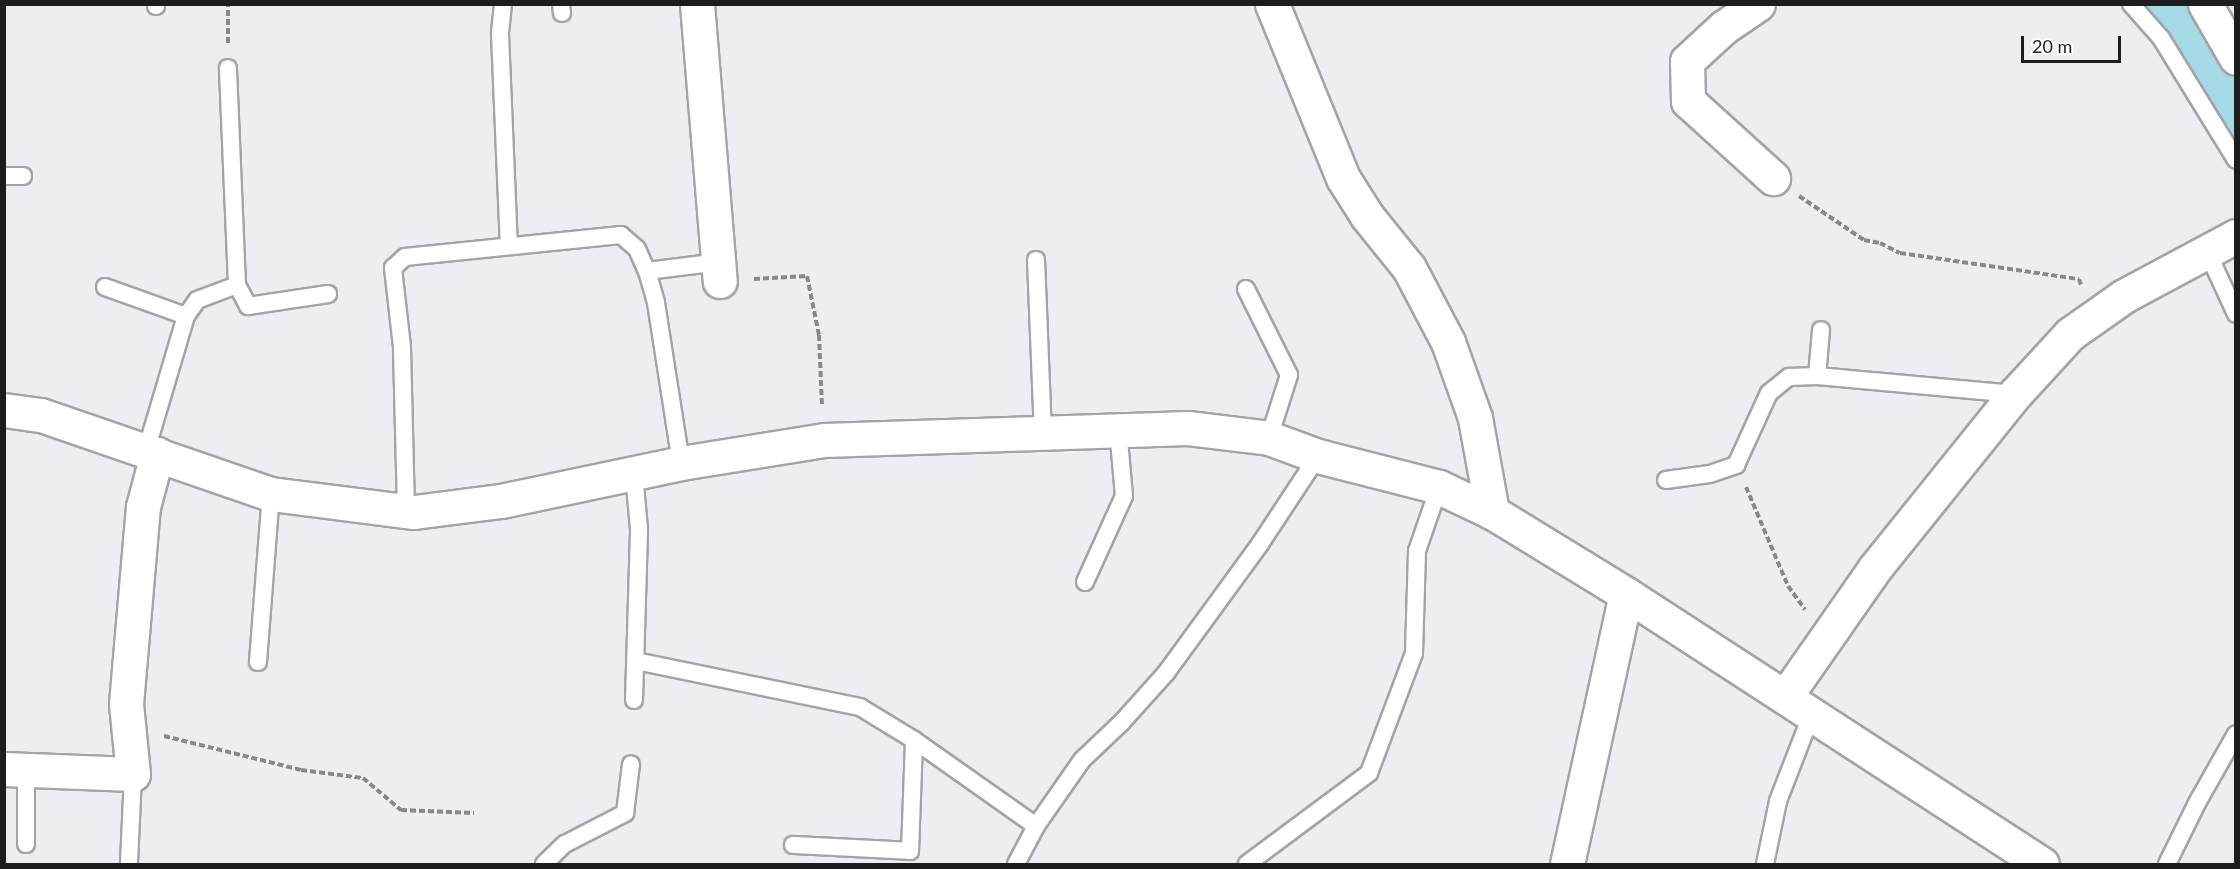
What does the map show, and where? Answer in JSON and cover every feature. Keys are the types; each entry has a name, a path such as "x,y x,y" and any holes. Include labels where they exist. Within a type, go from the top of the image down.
{"street":[{"path":"697,4 719,271"},
{"path":"1272,4 1343,178 1367,216 1409,268 1448,342 1475,418 1492,512"},
{"path":"1758,4 1724,27 1687,61 1688,101 1773,178"},
{"path":"2205,4 2235,58"},
{"path":"1785,697 1875,568 2015,394 2070,334 2124,296 2235,236"},
{"path":"4,410 41,415 271,494 406,512 501,501 681,463 824,440 1188,428 1269,438 1318,456 1439,487 1492,512 1626,594 1785,697 1811,717 2042,864"},
{"path":"15,769 134,774 126,704 143,507 152,453"},
{"path":"1567,864 1626,594"}],"lane":[{"path":"502,4 500,34 509,246"},
{"path":"2131,4 2161,38 2235,160"},
{"path":"228,68 237,285 248,306 328,294"},
{"path":"4,176 23,176"},
{"path":"406,512 402,347 393,268 405,257 621,235 637,249 647,271 656,303 681,463"},
{"path":"2207,251 2235,314"},
{"path":"1036,260 1043,432"},
{"path":"647,271 719,271"},
{"path":"152,453 186,316 197,300 237,285"},
{"path":"105,287 186,316"},
{"path":"1246,289 1289,375 1269,438"},
{"path":"1817,376 1821,330"},
{"path":"1666,480 1710,474 1736,465 1768,393 1789,377 1817,376 2015,394"},
{"path":"1085,582 1124,496 1118,429"},
{"path":"1016,864 1036,826 1082,760 1122,722 1166,673 1260,544 1318,456"},
{"path":"634,474 639,529 634,700"},
{"path":"1247,864 1369,773 1414,653 1417,551 1439,487"},
{"path":"258,662 271,494"},
{"path":"636,661 860,707 914,740 1036,826"},
{"path":"1765,864 1779,801 1811,717"},
{"path":"2167,864 2235,734"},
{"path":"793,845 910,851 914,740"},
{"path":"544,864 565,844 625,813 631,764"},
{"path":"15,769 26,844"},
{"path":"129,863 134,774"}],"path":[{"path":"228,4 228,68"},
{"path":"1773,178 1864,240 1880,243 1900,253 2079,279 2095,316"},
{"path":"719,271 807,276 819,335 824,440"},
{"path":"1736,465 1788,586 1805,610 1830,632"},
{"path":"128,728 301,770 363,778 401,810 474,813"}],"waterway":[{"path":"2167,4 2182,22 2236,109"}]}
